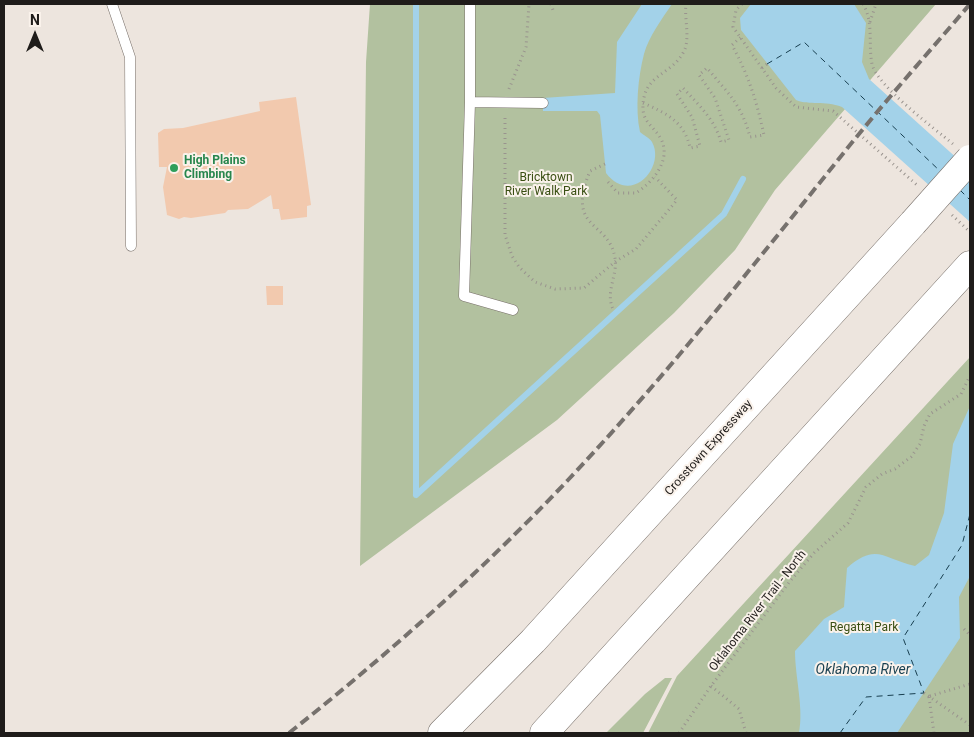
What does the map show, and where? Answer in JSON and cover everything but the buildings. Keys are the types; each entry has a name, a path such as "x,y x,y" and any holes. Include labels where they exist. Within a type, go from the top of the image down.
{"highway":[{"name":"Crosstown Expressway","path":"442,733 540,634 913,222 963,153"},
{"path":"544,733 970,265"}],"lane":[{"path":"112,4 130,57 131,246"},
{"path":"470,4 470,102 464,296 513,310"},
{"path":"470,102 543,103"}],"path":[{"path":"529,4 524,51 503,103 505,113 506,235 512,256 519,267 535,282 565,290 584,288 616,261 636,249 677,200 655,178"},
{"path":"551,4 553,10"},
{"path":"608,182 618,193 636,193 655,178 662,162 663,146 660,138 645,121 643,103 645,92 654,78 672,66 683,53 687,42 686,4"},
{"path":"742,4 736,10 733,17 733,27 776,88 796,107 833,111 920,187"},
{"path":"864,4 869,23 872,64 880,81 963,153"},
{"path":"869,23 876,4"},
{"path":"643,103 667,113 681,126 688,136 690,148 700,146 692,116 677,94 683,88 703,108 718,130 721,142 729,140 715,98 699,75 707,68 734,98 745,117 750,137 764,135 756,98 732,45 741,37"},
{"path":"762,68 767,64"},
{"path":"604,164 590,171 583,187 581,202 588,222 612,246 616,261 610,294 614,310"},
{"path":"949,212 970,232"},
{"name":"Oklahoma River Trail - North","path":"679,733 710,686 791,580 814,553 848,523 866,487 882,474 895,469 911,457 920,444 924,426 930,414 961,394 970,376"},
{"path":"964,629 970,635"},
{"path":"929,696 970,684"},
{"path":"710,686 739,709 746,733"},
{"path":"924,693 970,725"},
{"path":"929,696 934,733"}],"green space":[{"name":"Bricktown River Walk Park","path":"370,4 936,4 775,190 735,250 674,313 557,420 360,566 366,62"},
{"name":"Regatta Park","path":"970,357 970,733 648,733 677,676"},
{"path":"665,678 672,678 643,733 606,733 645,694"}],"water":[{"path":"642,4 672,4 646,47 639,83 638,123 640,132 652,142 655,152 654,162 644,179 626,186 616,182 606,173 600,115 597,111 543,111 543,98 615,93 617,42"},
{"path":"751,4 854,4 866,23 862,62 869,79 970,170 970,222 842,107 796,100 741,30 740,18"},
{"name":"Oklahoma River","path":"970,406 970,576 959,597 960,638 897,733 799,733 800,703 795,651 824,619 844,607 847,568 857,560 873,554 915,566 929,555 944,513 953,444"}],"waterway":[{"path":"416,4 416,495"},
{"path":"416,495 724,214 743,179"}],"ferry route":[{"path":"767,64 804,42 941,172"},
{"path":"960,190 970,200"},
{"path":"840,733 866,697 924,693 903,638 962,545 970,514"}],"railway":[{"path":"289,733 398,643 502,547 568,480 676,359 861,131 970,4"}],"place":[{"name":"High Plains Climbing","path":"174,168"}]}
